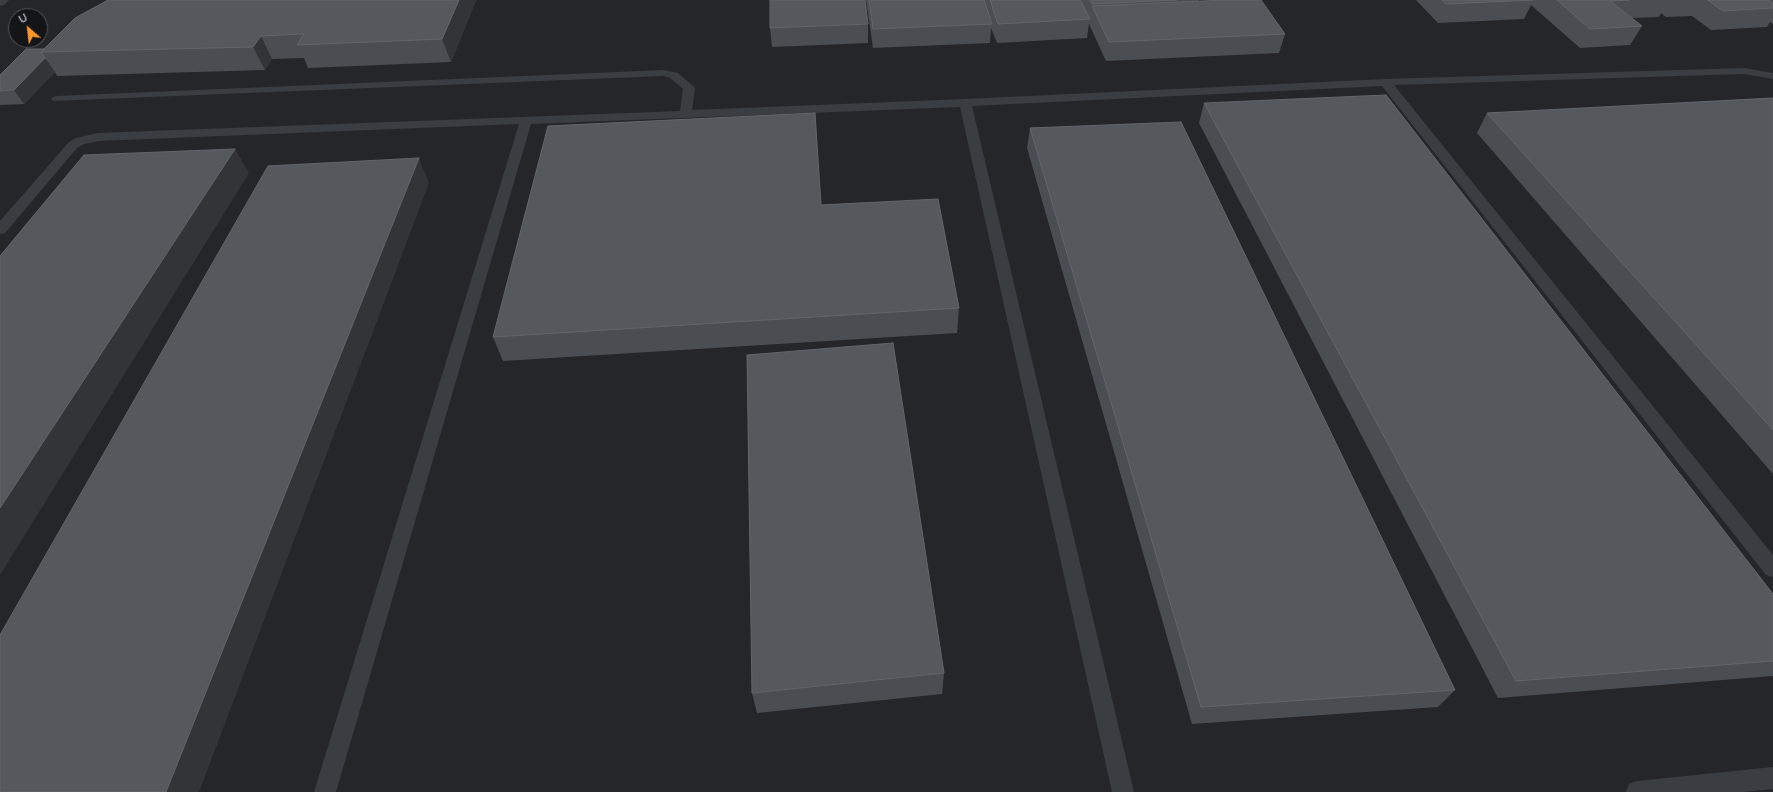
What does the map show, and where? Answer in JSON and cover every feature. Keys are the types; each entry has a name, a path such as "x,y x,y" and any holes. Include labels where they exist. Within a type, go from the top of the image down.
{"lane":[{"path":"0,4 4,0"},
{"path":"0,230 73,145 80,141 98,137 965,103 1385,82 1744,71 1773,76"},
{"path":"57,99 664,73 683,81 689,88 686,114"},
{"path":"1385,82 1773,569"},
{"path":"965,103 1123,792"},
{"path":"325,792 526,120"},
{"path":"1637,792 1773,778"}],"shaded area":[{"path":"0,0 1773,0 1773,792 0,792"}],"building":[{"path":"108,0 459,0 442,39 297,45 304,34 261,36 253,47 41,52 45,48 48,48 48,45 75,18"},
{"path":"770,0 865,0 868,24 770,28"},
{"path":"869,0 984,0 992,24 873,29"},
{"path":"990,0 1080,0 1090,19 998,24"},
{"path":"1090,0 1177,0 1092,4"},
{"path":"1224,0 1261,0 1285,34 1109,42 1092,6"},
{"path":"1442,0 1533,0 1446,4"},
{"path":"1557,0 1629,0 1610,1 1642,26 1590,29"},
{"path":"1708,0 1768,0 1773,3 1773,8 1723,11"},
{"path":"26,49 45,49 41,52 45,58 14,90 0,91 0,75"},
{"path":"1386,95 1773,594 1773,661 1516,681 1204,103"},
{"path":"1773,98 1773,430 1487,113"},
{"path":"815,113 821,205 938,199 959,308 493,337 548,126"},
{"path":"1181,122 1455,690 1201,707 1030,128"},
{"path":"235,149 0,508 0,256 84,155"},
{"path":"419,158 166,792 0,792 0,635 268,166"},
{"path":"893,343 944,673 752,693 747,355"}]}
